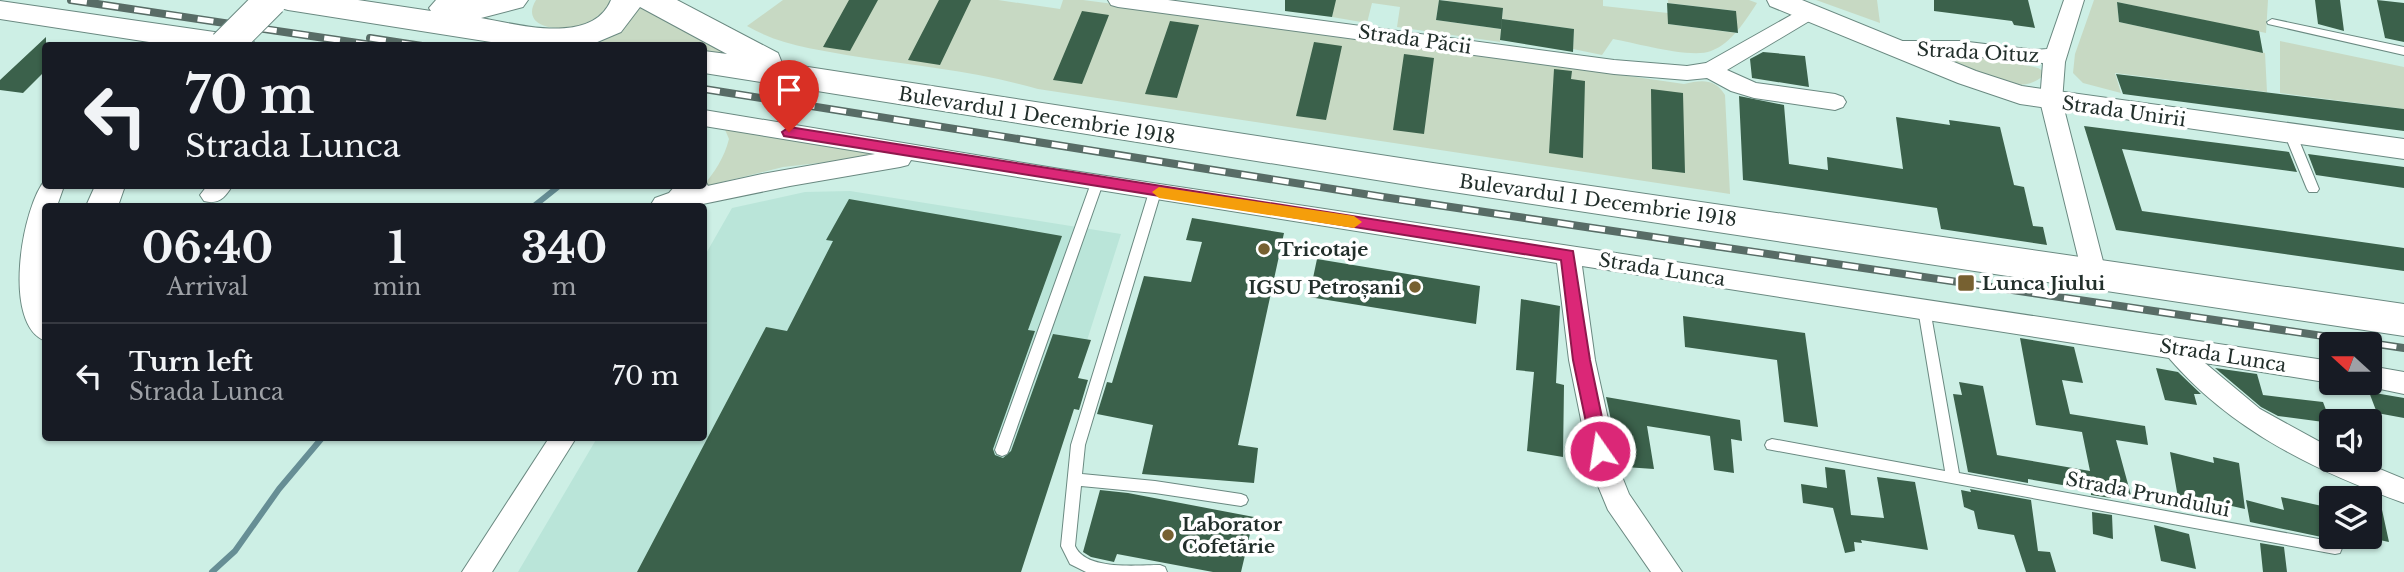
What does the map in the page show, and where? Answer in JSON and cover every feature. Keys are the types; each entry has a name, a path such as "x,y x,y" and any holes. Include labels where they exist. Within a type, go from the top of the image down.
{"main road":[{"path":"229,42 271,0"},
{"path":"288,0 565,42"},
{"path":"394,0 468,10 512,0"},
{"path":"520,0 514,13 515,22 526,35"},
{"path":"576,42 615,19 627,0"},
{"name":"Bulevardul 1 Decembrie 1918","path":"652,0 793,75"},
{"path":"0,10 173,41"},
{"name":"Bulevardul 1 Decembrie 1918","path":"707,62 928,99 2404,320"}],"street":[{"name":"Strada Păcii","path":"1118,0 1614,67 1687,73 1711,70 1809,12"},
{"name":"Strada Oituz","path":"1779,0 1990,86 2051,101"},
{"path":"2051,101 2050,85 2055,55 2074,0"},
{"name":"Strada Oituz","path":"1900,48 1960,48 2027,57 2055,55"},
{"path":"1711,70 1726,82 1748,90 1835,102"},
{"name":"Strada Unirii","path":"2094,273 2051,101 2404,149"},
{"name":"Strada Lunca","path":"707,119 1097,183 2319,370"},
{"path":"680,200 791,176 921,155"},
{"path":"42,220 32,255 35,317 42,326"},
{"path":"1568,255 1581,360 1605,469 1618,501 1668,572"},
{"path":"2176,348 2206,383 2287,440 2340,467 2404,491"},
{"path":"2382,379 2404,383"},
{"path":"476,572 561,441"}],"lane":[{"path":"2272,22 2404,51"},
{"path":"2290,133 2313,189"},
{"path":"1002,450 1097,183"},
{"path":"1155,192 1078,445 1068,546 1070,556 1076,563 1120,572 1160,572"},
{"path":"1924,309 1954,477"},
{"name":"Strada Prundului","path":"1772,445 2319,545"},
{"path":"1075,479 1155,487 1241,500"}],"shaded area":[{"path":"536,0 610,0 602,12 590,21 560,28 536,21 532,12"},
{"path":"783,0 998,0 1060,9 1063,0 1083,0 1328,32 1684,84 1712,83 1725,95 1730,194 1038,89 971,74 801,46 773,38 747,26"},
{"path":"1335,0 1439,0 1436,20 1501,29 1500,42 1397,27 1400,7 1372,3 1367,23 1332,17"},
{"path":"1442,0 1603,0 1603,6 1668,13 1668,24 1735,33 1719,47 1702,53 1677,52 1613,39 1602,55 1573,49 1574,29 1502,19 1503,9"},
{"path":"1668,0 1749,0 1757,3 1736,32 1736,11 1668,3"},
{"path":"1816,0 1877,0 1880,23"},
{"path":"2094,0 2268,0 2266,33 2117,2 2119,22 2265,53 2267,92 2115,73 2121,93 2083,83 2073,73 2075,54"},
{"path":"643,1 724,47 739,62 707,57 707,42 597,41 627,24"},
{"path":"2280,41 2404,67 2404,109 2280,93"},
{"path":"1924,51 1995,58 2038,68 2043,71 2043,76 2031,83 2001,83"},
{"path":"723,125 862,150 881,156 783,167 707,186 729,139"},
{"path":"850,191 1121,234 1013,572 518,572 595,441 707,441 707,252 732,208 805,192"}],"building":[{"path":"849,0 878,0 850,51 823,47"},
{"path":"939,0 971,0 940,65 908,60"},
{"path":"1285,0 1336,0 1332,17 1285,11"},
{"path":"1439,0 1503,8 1501,29 1436,20"},
{"path":"1934,0 2028,0 2035,28 2014,25 2012,21 1934,11"},
{"path":"2315,0 2340,0 2344,31 2318,24"},
{"path":"2377,0 2404,3 2404,42 2385,38"},
{"path":"2117,2 2259,31 2263,53 2119,22"},
{"path":"1667,3 1736,11 1738,33 1668,24"},
{"path":"1082,11 1109,15 1082,84 1053,80"},
{"path":"1502,19 1574,29 1573,52 1500,40"},
{"path":"1170,21 1199,25 1177,98 1145,94"},
{"path":"46,37 46,42 42,42 42,74 23,93 0,90 0,80"},
{"path":"1314,42 1342,46 1326,120 1296,116"},
{"path":"1763,52 1805,56 1809,87 1752,78 1750,59"},
{"path":"1404,54 1434,58 1424,134 1393,130"},
{"path":"1554,69 1572,71 1571,79 1585,81 1583,158 1549,153"},
{"path":"2116,74 2404,109 2404,131 2123,94"},
{"path":"1651,89 1683,93 1685,173 1652,169"},
{"path":"1739,96 1784,105 1789,164 1828,170 1827,157 1903,169 1896,117 1950,125 1949,120 2000,127 2014,185 2024,187 2033,226 2043,227 2047,245 1941,229 1937,208 1743,180"},
{"path":"2084,126 2289,152 2297,172 2122,149 2142,211 2404,248 2404,271 2116,230"},
{"path":"2308,154 2404,167 2404,188 2316,175"},
{"path":"849,199 1062,236 1028,330 1035,331 993,449 995,455 1003,458 1011,451 1053,334 1091,340 1078,378 1088,380 1079,410 1074,409 1021,572 637,572 766,327 787,331 833,241 826,240"},
{"path":"1192,218 1284,233 1238,445 1258,448 1254,483 1142,474 1153,425 1097,414 1107,382 1112,383 1144,276 1191,282 1202,242 1186,240"},
{"name":"IGSU Petroșani","path":"1317,259 1480,286 1476,324 1309,297"},
{"path":"1521,299 1560,306 1556,383 1564,385 1563,457 1527,451 1534,372 1516,370"},
{"path":"1683,316 1805,333 1818,427 1784,422 1777,360 1685,347"},
{"path":"2020,338 2074,347 2083,383 2062,380 2070,414 2145,426 2148,445 2116,440 2132,499 2091,495 2091,490 2028,479 2028,483 1968,472 1953,394 1962,395 1959,382 1983,386 1997,455 2090,471 2082,432 2036,425"},
{"path":"2156,368 2178,372 2201,394 2194,394 2197,405 2165,400"},
{"path":"2215,368 2257,374 2263,395 2323,402 2326,409 2319,409 2319,421 2278,416 2261,407"},
{"path":"2382,394 2404,398 2404,418 2382,414 2382,409 2375,409 2371,396"},
{"path":"1606,397 1740,420 1742,441 1731,439 1734,473 1714,470 1710,436 1647,426 1654,469 1625,467 1618,421 1611,420"},
{"path":"2170,452 2214,463 2213,457 2239,463 2245,509 2205,500 2208,516 2180,509"},
{"path":"1825,467 1845,470 1851,515 1884,518 1877,477 1915,482 1928,550 1861,540 1862,543 1854,542 1855,551 1845,553 1833,508 1803,503 1801,484 1827,488"},
{"path":"1970,489 2031,500 2038,551 2050,552 2056,572 2026,572 2014,535 1978,529 1974,511 1964,507 1961,490 1971,492"},
{"name":"Laborator Cofetărie","path":"1100,490 1254,517 1241,572 1213,572 1117,554 1114,562 1091,557 1083,552"},
{"path":"2281,497 2319,505 2319,536 2250,522 2246,500 2284,510"},
{"path":"2382,510 2389,542 2382,541"},
{"path":"2092,512 2112,515 2113,539 2093,534"},
{"path":"2154,525 2189,534 2196,569 2161,561"},
{"path":"2260,543 2284,547 2287,572 2263,572"}],"waterway":[{"path":"538,203 555,189"},
{"path":"212,572 235,551 279,489 319,441"}],"railway":[{"path":"71,0 351,42"},
{"path":"370,38 396,42"},
{"path":"707,89 1383,197 2404,348"}],"slow traffic":[{"path":"1159,192 1354,222"}],"place":[{"name":"Tricotaje","path":"1264,249"},
{"name":"Lunca Jiului","path":"1966,283"},
{"name":"IGSU Petroșani","path":"1415,287"},
{"name":"Laborator Cofetărie","path":"1168,535"}],"route":[{"path":"789,132 1097,183 1568,255 1581,360 1600,451"}]}
